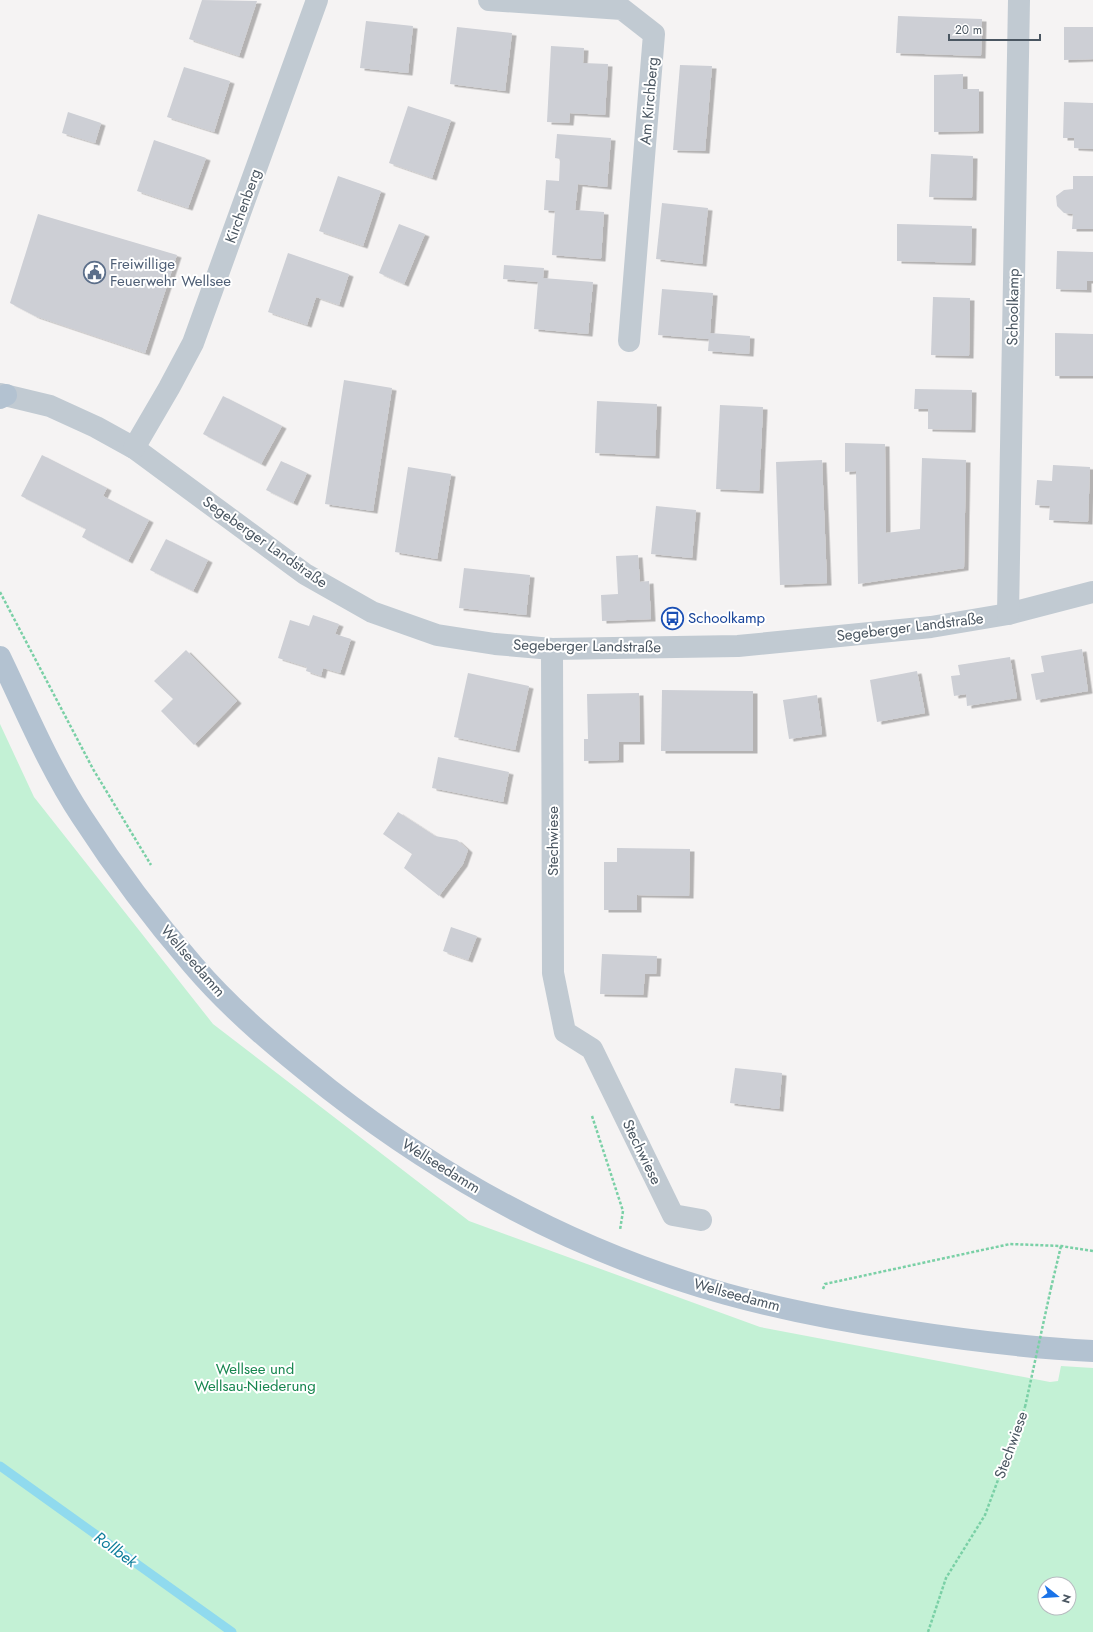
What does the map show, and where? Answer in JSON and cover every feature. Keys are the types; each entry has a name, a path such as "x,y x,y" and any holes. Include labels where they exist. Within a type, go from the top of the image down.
{"main road":[{"name":"Wellseedamm","path":"0,657 56,774 82,817 131,888 194,967 272,1045 356,1110 424,1157 495,1200 570,1237 672,1277 726,1294 842,1321 1006,1344 1093,1351"}],"street":[{"name":"Kirchenberg","path":"134,448 170,388 194,343 317,0"},
{"name":"Am Kirchberg","path":"489,0 622,9 654,34 629,341"},
{"name":"Schoolkamp","path":"1008,614 1019,0"},
{"name":"Segeberger Landstraße","path":"2,395 50,406 96,427 134,448 305,574 372,612 437,635 495,644 552,648 738,646 931,627 1008,614 1093,592"},
{"name":"Stechwiese","path":"552,648 553,973 565,1032 592,1049 673,1216 701,1220"}],"path":[{"path":"0,592 93,769 151,866"},
{"name":"Stechwiese","path":"592,1115 623,1211 620,1232"},
{"path":"613,1229 624,1234"},
{"path":"829,1293 822,1291 825,1284 1010,1244 1060,1246 1093,1251"},
{"name":"Stechwiese","path":"928,1632 946,1578 985,1515 1025,1407 1060,1246"},
{"path":"1040,1325 1046,1326"}],"green space":[{"name":"Wellsee und Wellsau-Niederung","path":"0,724 34,797 213,1024 469,1221 760,1327 1050,1382 1058,1381 1061,1366 1093,1368 1093,1632 0,1632"}],"building":[{"path":"202,0 257,1 239,56 189,39"},
{"path":"898,16 982,19 981,56 896,53"},
{"path":"366,21 413,26 408,73 360,68"},
{"path":"457,27 512,33 505,91 450,84"},
{"path":"1064,27 1093,27 1093,59 1064,60"},
{"path":"551,46 584,48 583,63 608,64 605,115 570,113 569,123 547,122"},
{"path":"680,65 712,66 705,151 673,150"},
{"path":"184,67 230,81 214,132 167,117"},
{"path":"963,74 963,89 979,89 979,131 934,132 934,75"},
{"path":"1064,102 1093,103 1093,149 1074,148 1074,138 1063,138"},
{"path":"408,106 451,120 432,178 389,163"},
{"path":"68,112 101,123 95,143 62,133"},
{"path":"557,134 611,138 607,187 578,184 575,210 604,212 601,259 552,255 555,211 544,210 546,180 559,181 560,159 555,158"},
{"path":"154,140 206,158 188,208 137,191"},
{"path":"931,154 973,156 972,198 929,197"},
{"path":"338,176 381,191 363,246 319,231"},
{"path":"1073,176 1093,176 1093,229 1072,229 1073,214 1064,213 1057,206 1056,196 1064,190 1073,189"},
{"path":"662,203 708,208 702,264 656,259"},
{"name":"Freiwillige Feuerwehr Wellsee","path":"38,214 177,255 145,353 35,316 10,303"},
{"path":"399,224 425,234 404,284 379,273"},
{"path":"897,224 972,226 971,263 897,261"},
{"path":"1057,251 1093,252 1093,281 1087,281 1087,290 1056,289"},
{"path":"288,253 349,274 339,305 316,297 307,325 268,312"},
{"path":"504,265 544,268 543,278 593,282 588,334 534,329 538,282 503,279"},
{"path":"662,289 713,293 710,333 750,336 749,354 708,351 709,339 658,335"},
{"path":"933,297 970,298 969,356 931,355"},
{"path":"1055,333 1093,334 1093,376 1055,376"},
{"path":"344,380 392,388 373,511 325,504"},
{"path":"915,389 972,390 971,430 928,429 928,409 914,409"},
{"path":"223,396 282,426 261,464 203,434"},
{"path":"597,401 657,404 655,456 595,453"},
{"path":"720,405 763,407 759,491 716,489"},
{"path":"845,443 885,444 886,533 920,529 922,458 966,460 964,568 858,584 856,471 845,472"},
{"path":"42,455 107,488 103,496 149,520 128,561 82,537 86,529 21,496"},
{"path":"822,460 827,583 780,585 776,462"},
{"path":"281,461 307,473 293,503 266,490"},
{"path":"1053,465 1090,467 1088,522 1049,520 1050,506 1035,505 1037,480 1052,481"},
{"path":"408,467 451,474 437,559 395,552"},
{"path":"656,506 696,510 692,558 651,554"},
{"path":"166,539 208,560 193,591 150,570"},
{"path":"638,555 640,582 649,581 651,619 602,621 601,595 618,594 616,556"},
{"path":"464,568 530,575 526,615 459,608"},
{"path":"313,615 339,624 335,634 351,639 340,673 323,668 321,676 306,671 307,667 278,658 290,620 309,626"},
{"path":"1082,649 1088,691 1036,700 1031,674 1044,672 1041,656"},
{"path":"186,650 237,701 194,745 161,711 173,699 154,681"},
{"path":"1010,657 1017,698 967,706 966,694 954,696 951,676 960,675 958,665"},
{"path":"917,671 925,713 877,722 870,680"},
{"path":"468,673 529,686 515,750 454,737"},
{"path":"662,690 753,691 753,751 661,751"},
{"path":"639,693 640,742 619,742 619,760 584,761 584,739 588,739 587,694"},
{"path":"817,695 822,734 789,739 783,700"},
{"path":"438,757 509,772 503,802 432,788"},
{"path":"398,812 435,836 457,840 468,850 463,864 439,896 404,868 412,854 383,834"},
{"path":"617,848 690,849 689,896 637,895 637,910 604,910 604,862 617,862"},
{"path":"451,927 477,936 468,960 443,951"},
{"path":"602,954 657,956 656,974 645,974 643,995 600,994"},
{"path":"735,1068 782,1073 779,1109 730,1103"}],"waterway":[{"name":"Rollbek","path":"0,1466 232,1632"}],"place":[{"name":"Freiwillige Feuerwehr Wellsee","path":"95,273"},
{"name":"Schoolkamp","path":"672,618"}]}
